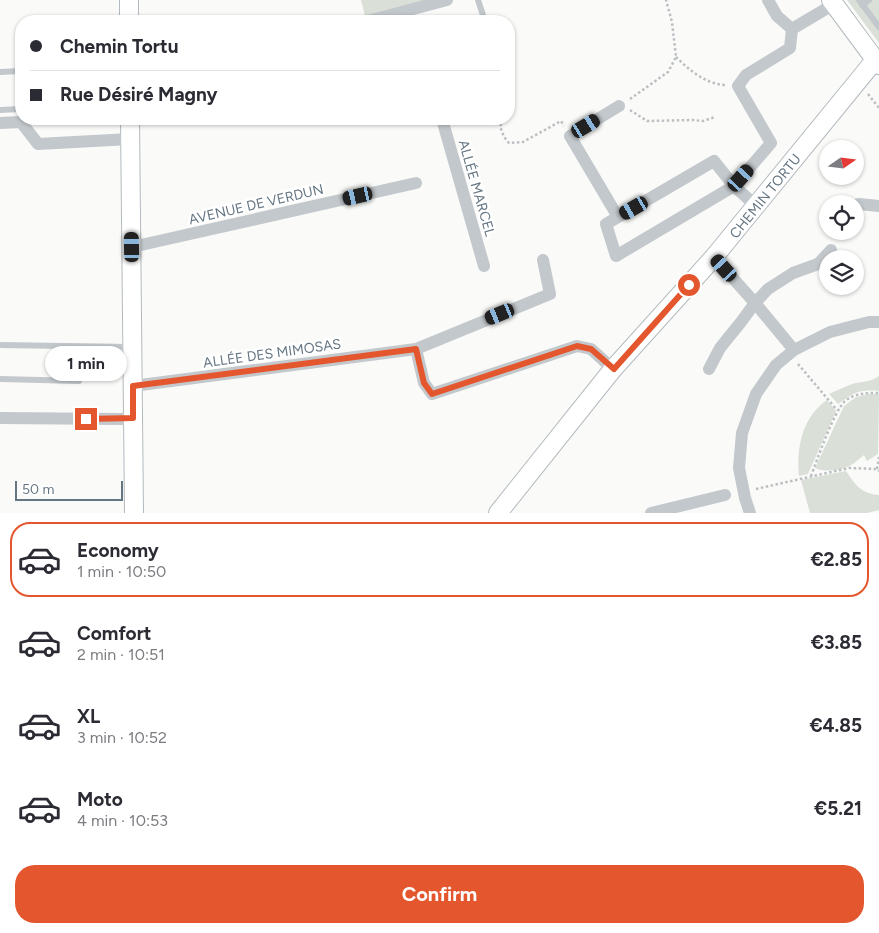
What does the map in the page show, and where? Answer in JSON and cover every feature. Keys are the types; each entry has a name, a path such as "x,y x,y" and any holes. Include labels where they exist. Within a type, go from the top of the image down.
{"street":[{"path":"129,0 129,15"},
{"path":"415,15 447,0"},
{"path":"768,0 777,16 792,29"},
{"path":"756,206 734,186 714,161 606,224 616,256 734,186 771,143 738,86 746,74 790,48 792,29 832,2 877,62"},
{"name":"CHEMIN TORTU","path":"498,513 614,369 714,257 858,81 877,62"},
{"path":"618,217 570,136 619,106"},
{"path":"0,123 15,122"},
{"path":"23,125 38,144 130,139"},
{"path":"130,125 134,513"},
{"name":"ALLÉE MARCEL","path":"444,125 484,266"},
{"name":"AVENUE DE VERDUN","path":"132,247 416,184"},
{"path":"864,204 879,206"},
{"path":"714,257 755,303 791,352"},
{"name":"ALLÉE DES MIMOSAS","path":"133,386 416,349 550,294 543,260"},
{"path":"709,368 720,348 768,289 793,273 819,263"},
{"path":"750,513 739,468 742,433 756,394 776,365 791,352 830,332 869,322 879,322"},
{"path":"416,349 424,383 432,394 577,346 591,349 614,369"},
{"path":"0,418 133,418"},
{"path":"650,513 725,495"}],"lane":[{"path":"478,0 483,15"},
{"path":"869,0 860,2 879,27"},
{"path":"0,72 15,71"},
{"path":"0,110 15,109"},
{"path":"0,345 132,347"},
{"path":"0,379 80,381"}],"path":[{"path":"619,106 668,72 676,57 672,22 666,0"},
{"path":"676,57 687,68 715,84 738,86"},
{"path":"858,81 879,108"},
{"path":"619,106 626,108 647,121 703,121 714,117"},
{"path":"500,125 504,137 509,143 523,142 561,121 570,136"},
{"path":"791,352 838,410"},
{"path":"811,476 838,410 846,401 861,393 879,393"},
{"path":"744,492 849,468 878,470 879,457"}],"shaded area":[{"path":"361,0 429,0 369,15 365,15"},
{"path":"847,0 879,0 879,43"},
{"path":"879,376 879,391 857,393 838,404 829,394 852,384 869,381"},
{"path":"879,394 878,454 867,461 864,455 851,465 839,469 815,468 844,406 856,397"},
{"path":"827,400 836,411 808,474 799,476 798,466 802,434 812,415"},
{"path":"846,471 863,491 879,495 879,510 867,513 810,513 801,480"}],"route":[{"path":"86,419 133,418 133,386 416,349 424,383 432,394 577,346 591,349 614,369 689,285"}]}
